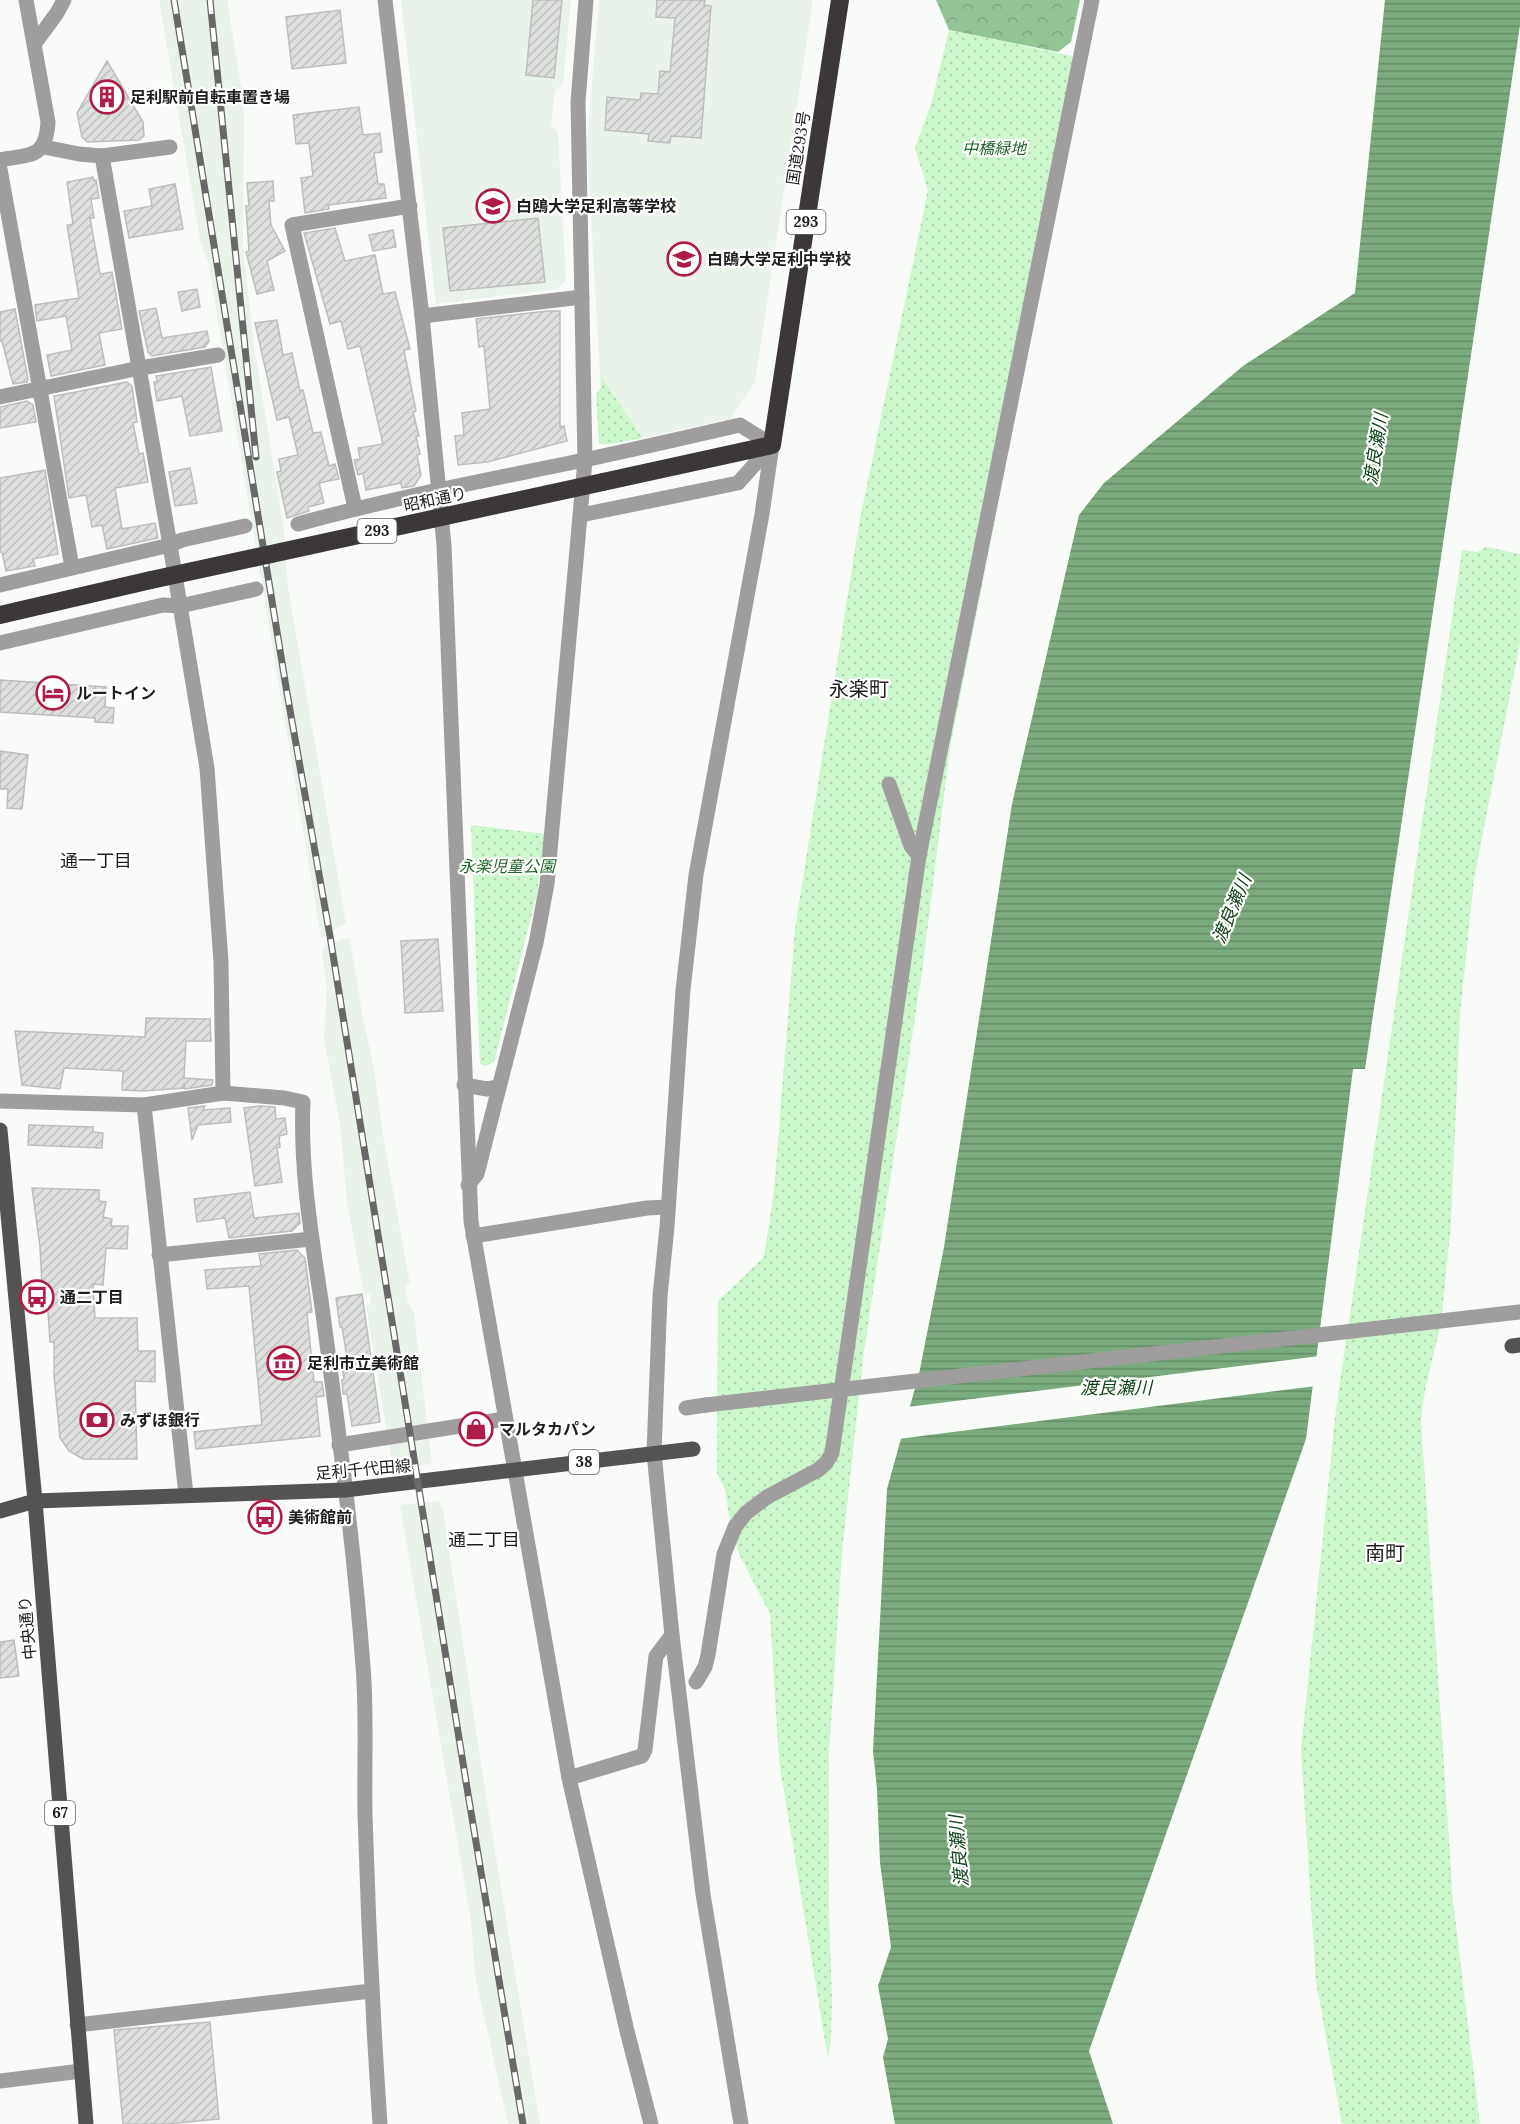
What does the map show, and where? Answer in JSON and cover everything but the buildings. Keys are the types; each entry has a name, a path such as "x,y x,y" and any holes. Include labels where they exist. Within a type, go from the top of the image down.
{"highway":[{"name":"国道293号","path":"772,445 840,0"},
{"name":"昭和通り","path":"0,615 772,445"}],"main road":[{"name":"中央通り","path":"0,1130 35,1501 86,2124"},
{"name":"足利千代田線","path":"0,1510 35,1501 345,1490 446,1480 693,1449"}],"street":[{"path":"0,160 34,154 44,147 48,136 48,122 26,0"},
{"path":"35,43 57,13 63,0"},
{"path":"386,0 422,316 444,544 468,1185 473,1236 569,1778 627,2031 651,2124"},
{"path":"468,1185 477,1174 536,943 547,884 585,460 578,102 586,0"},
{"path":"696,1682 705,1667 724,1554 735,1527 746,1513 767,1497 818,1470 832,1453 919,856 1092,0"},
{"path":"44,147 102,156 170,147"},
{"path":"102,156 207,768 221,962 223,1093"},
{"path":"0,169 72,567"},
{"path":"355,508 292,225 410,206"},
{"path":"422,316 582,297"},
{"path":"0,397 140,368 218,355"},
{"path":"298,524 438,489 585,460 740,425 772,445"},
{"path":"581,515 738,483 772,445"},
{"path":"741,2124 703,1894 672,1635 654,1454 660,1296 683,990 696,875 762,514 772,445"},
{"path":"0,585 245,526"},
{"path":"0,643 163,605 180,606 256,589"},
{"path":"889,784 911,846 919,856"},
{"path":"464,1085 487,1089 498,1087"},
{"path":"0,1101 144,1105 223,1093 284,1098 303,1102 302,1137 311,1239 322,1306 345,1490 363,1668 371,1991 380,2124"},
{"path":"144,1105 186,1495"},
{"path":"473,1236 647,1208 668,1207"},
{"path":"159,1255 311,1239"},
{"path":"686,1408 1519,1312"},
{"path":"339,1444 505,1419"},
{"path":"569,1778 642,1756 645,1750 656,1656 672,1635"},
{"path":"77,2025 371,1991"},
{"path":"0,2081 81,2070"}],"shaded area":[{"path":"159,0 227,0 244,105 243,246 254,346 283,522 288,588 346,923 321,938 209,266 200,239"},
{"name":"白鴎大学足利高等学校","path":"401,0 571,0 563,84 555,90 551,126 558,132 566,280 557,289 436,304"},
{"name":"白鴎大学足利中学校","path":"599,0 813,0 755,382 730,419 643,438 600,375 587,143"},
{"path":"340,939 350,939 363,1019 374,1068 383,1135 410,1284 405,1286 408,1303 414,1313 432,1464 393,1469 366,1305 371,1304 370,1294 364,1294 347,1202 340,1124 324,1039 327,989 322,953 323,948"},
{"path":"439,1501 443,1510 485,1790 540,2124 508,2124 475,1975 471,1921 400,1505"}],"green space":[{"path":"936,0 1080,0 1071,42 1058,52 949,30"},
{"name":"中橋緑地","path":"949,30 1086,59 950,748 923,965 864,1351 842,1552 829,1754 829,1906 832,2002 828,2059 779,1761 770,1614 738,1552 725,1490 717,1473 718,1301 764,1257 774,1191 795,929 859,524 928,190 915,148 932,101"},
{"path":"600,375 643,438 599,444 596,395 601,387"},
{"path":"1486,547 1520,554 1520,643 1474,879 1460,1015 1451,1224 1441,1323 1425,1390 1421,1419 1453,1901 1480,2124 1342,2124 1316,1982 1301,1750 1336,1409 1462,550 1477,552"},
{"name":"永楽児童公園","path":"471,825 545,834 537,894 494,1062 485,1066 480,1064"}],"water":[{"name":"渡良瀬川","path":"1385,0 1520,0 1520,25 1365,1069 1353,1069 1306,1439 1089,2051 1113,2124 895,2124 883,2057 888,2039 878,1986 891,1947 880,1862 873,1751 887,1489 919,1374 944,1247 1012,804 1079,515 1104,483 1243,366 1355,293"}],"pier":[{"path":"1320,1356 1316,1386 898,1439 907,1407"}],"railway":[{"path":"174,0 287,693 330,936 523,2124"},
{"path":"210,0 256,457"}],"place":[{"name":"足利駅前自転車置き場","path":"107,97"},
{"name":"白鴎大学足利高等学校","path":"493,206"},
{"name":"白鴎大学足利中学校","path":"684,259"},
{"name":"ルートイン","path":"53,693"},
{"name":"通二丁目","path":"37,1297"},
{"name":"足利市立美術館","path":"284,1363"},
{"name":"みずほ銀行","path":"97,1420"},
{"name":"マルタカパン","path":"476,1429"},
{"name":"美術館前","path":"265,1517"}],"district":[{"name":"永楽町","path":"859,689"},
{"name":"通一丁目","path":"96,861"},
{"name":"通二丁目","path":"484,1540"},
{"name":"南町","path":"1385,1553"}]}
